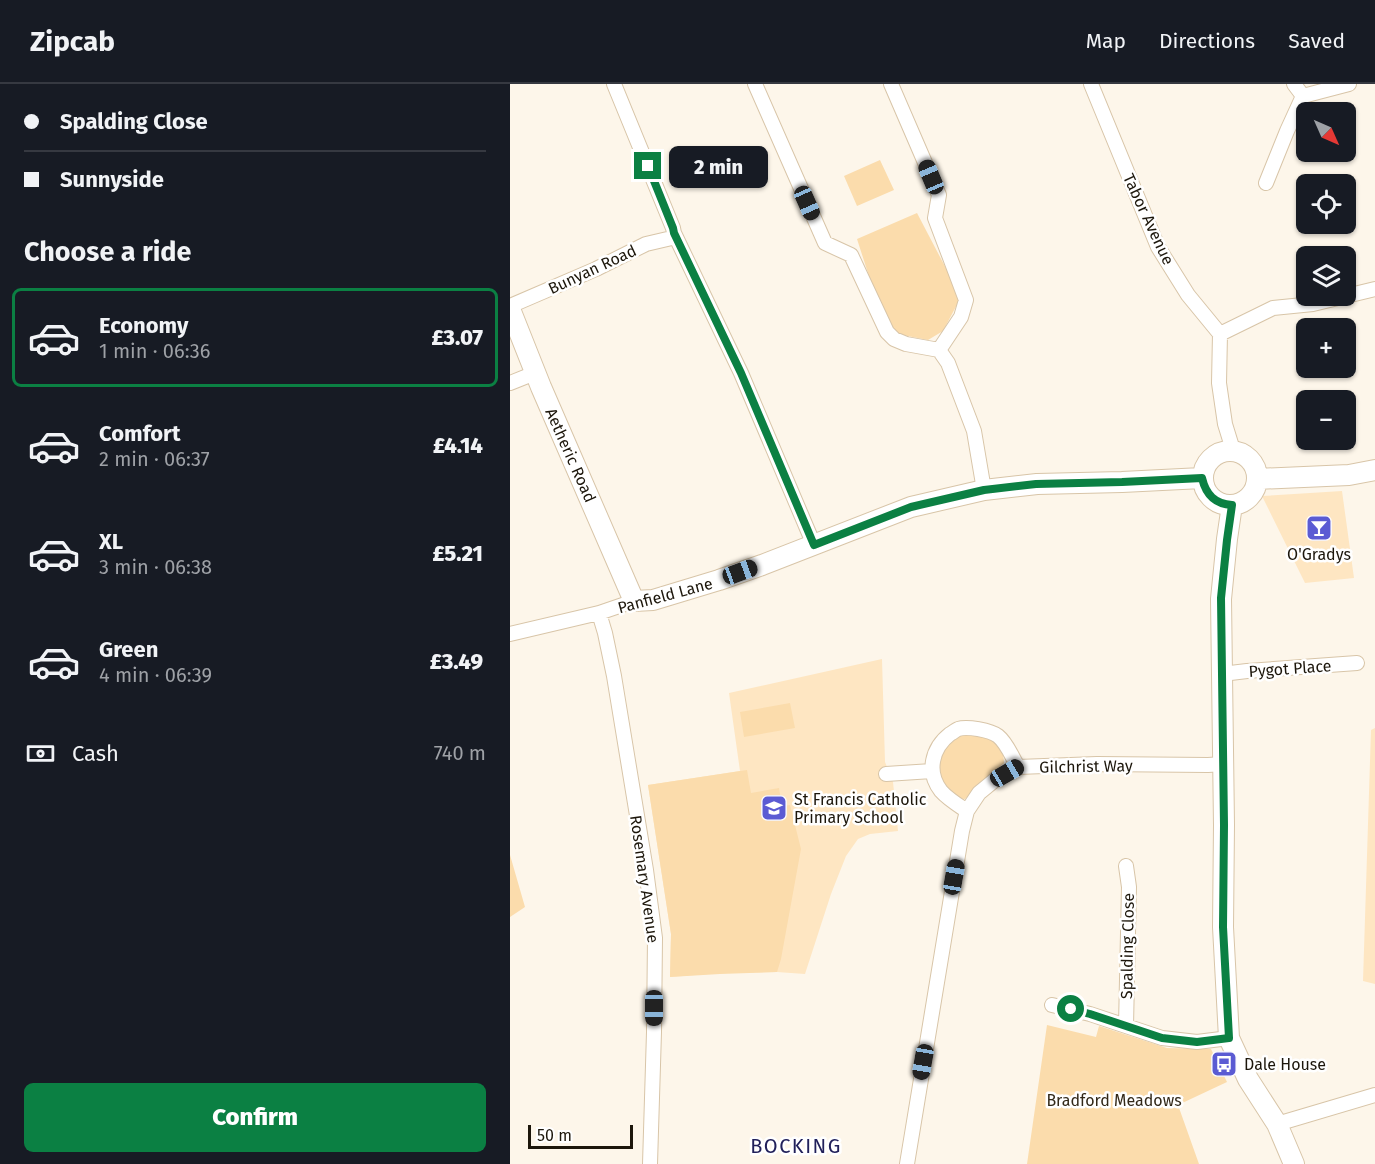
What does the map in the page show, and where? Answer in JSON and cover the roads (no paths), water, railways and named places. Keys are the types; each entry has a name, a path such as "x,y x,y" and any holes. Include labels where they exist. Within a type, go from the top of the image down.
{"street":[{"path":"614,84 676,237 741,373 814,545"},
{"path":"755,84 825,243 851,255 887,332 894,339 906,344 939,350 948,363 974,431 984,490"},
{"path":"891,84 939,195 935,218 966,300 961,317 939,350"},
{"name":"Tabor Avenue","path":"1090,84 1158,247 1200,312 1220,333"},
{"path":"1293,84 1304,96"},
{"path":"1266,183 1304,96 1349,84"},
{"name":"Bunyan Road","path":"510,307 646,244 676,237"},
{"path":"1233,450 1225,424 1219,383 1220,333 1273,308 1313,304 1375,290"},
{"name":"Aetheric Road","path":"510,307 634,601"},
{"path":"510,383 536,373"},
{"path":"1233,450 1251,460 1256,468 1257,479 1255,489 1249,497 1232,505 1222,504 1211,498 1205,490 1202,478 1207,463 1214,455 1233,450"},
{"path":"1257,479 1349,475 1375,470"},
{"name":"Panfield Lane","path":"510,634 599,613 634,601 653,600 719,580 911,507 984,490 1036,484 1202,478"},
{"path":"1232,505 1221,598 1223,927 1229,1038 1248,1079 1277,1124 1294,1164"},
{"name":"Rosemary Avenue","path":"599,613 614,676 645,860 655,938 650,1164"},
{"name":"Pygot Place","path":"1222,674 1247,670 1358,663"},
{"path":"907,1164 967,811 953,802 940,789 932,771 933,757 944,739 958,729 982,728 998,735 1018,767"},
{"name":"Gilchrist Way","path":"967,811 980,793 996,779 1018,767 1096,764 1223,764"},
{"path":"886,774 932,771"},
{"name":"Spalding Close","path":"1126,866 1129,887 1126,1026"},
{"name":"Spalding Close","path":"1052,1005 1090,1014 1162,1038 1197,1042 1229,1038"},
{"path":"1277,1124 1375,1095"}],"place":[{"name":"O'Gradys","path":"1319,528"},
{"name":"St Francis Catholic Primary School","path":"774,808"},
{"name":"Dale House","path":"1224,1064"}],"district":[{"name":"BOCKING","path":"796,1146"}],"park label":[{"name":"Bradford Meadows","path":"1114,1100"}]}
